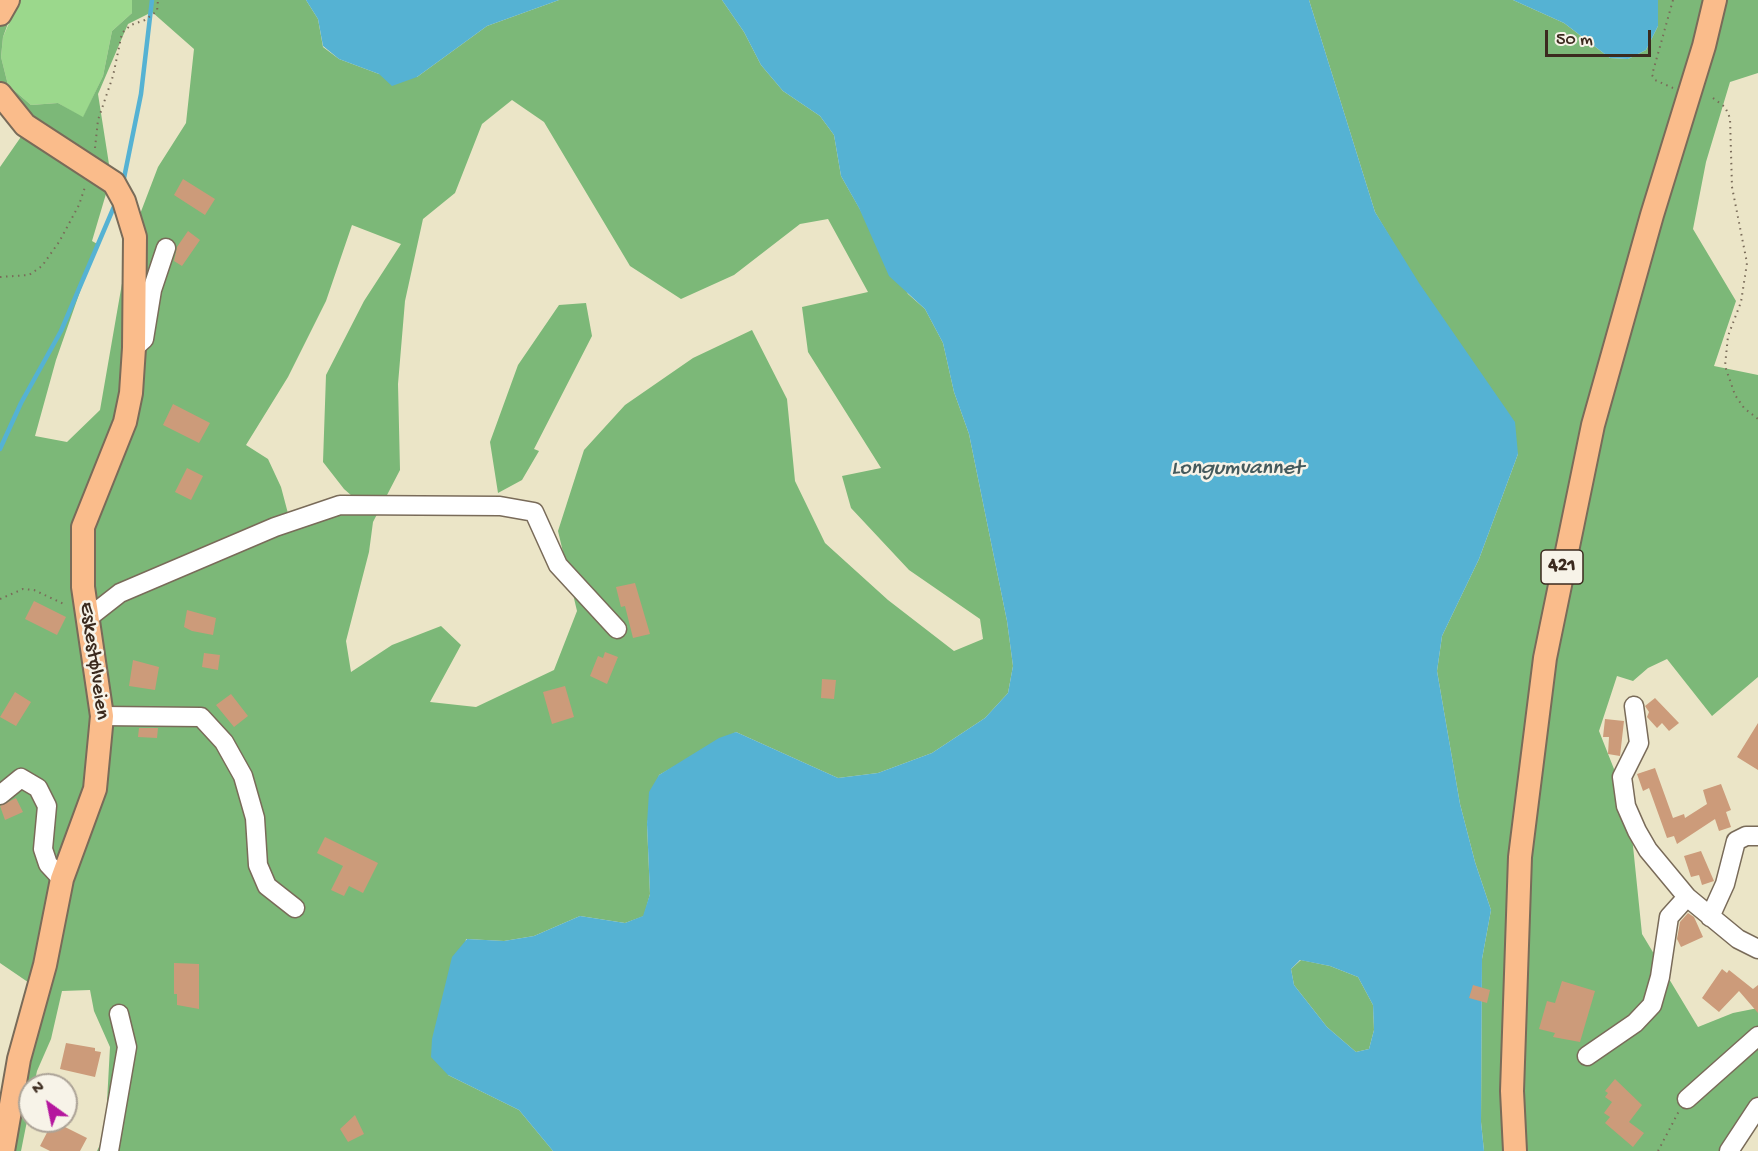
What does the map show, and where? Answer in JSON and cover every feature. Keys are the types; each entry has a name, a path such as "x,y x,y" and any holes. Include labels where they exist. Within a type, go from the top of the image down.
{"main road":[{"path":"0,14 8,0"},
{"name":"421","path":"1515,1151 1512,1091 1520,857 1545,658 1593,425 1649,225 1704,46 1715,0"},
{"name":"421","path":"1525,1151 1522,1091 1530,858 1555,659 1573,560 1602,427 1724,0"},
{"name":"Eskestølveien","path":"0,94 25,125 90,166 119,192 135,237 134,348 131,393 124,422 83,527 83,587 102,716 95,789 62,879 45,965 19,1059 3,1151"}],"street":[{"name":"Eskestølveien","path":"134,348 144,339 152,290 166,248"},
{"path":"88,618 120,593 275,527 339,505 500,506 534,512 558,565 617,629"},
{"path":"1634,706 1640,743 1622,777 1627,809 1648,850 1687,897 1738,939 1758,949"},
{"path":"102,716 201,717 224,742 243,777 255,818 258,865 267,886 295,908"},
{"path":"0,795 21,778 38,788 47,806 43,849 48,864 62,879"},
{"path":"1710,917 1725,884 1736,841 1746,836 1758,836"},
{"path":"1587,1056 1635,1023 1652,1005 1660,977 1669,917 1687,897"},
{"path":"110,1151 127,1047 119,1014"},
{"path":"1688,1099 1758,1036"},
{"path":"1729,1151 1758,1107"}],"path":[{"path":"0,277 29,275 42,266 59,242 79,205 97,143 98,120 113,76 122,33 131,25 146,20 157,11 158,0"},
{"path":"1673,0 1652,75 1661,83 1676,89"},
{"path":"1713,98 1725,107 1730,118 1732,187 1747,263 1741,302 1728,336 1725,366 1735,395 1744,408 1758,419"},
{"path":"0,599 23,589 34,590 88,618"},
{"path":"1658,1151 1688,1099"}],"green space":[{"path":"0,0 14,7 3,37 1,57 8,85 31,105 58,103 83,117 103,76 112,31 132,13 132,0 306,0 318,19 323,47 339,59 379,74 417,77 487,26 559,0 722,0 744,32 761,65 783,91 820,116 834,135 841,176 908,294 925,309 943,343 954,392 969,434 1007,621 1013,666 1008,693 985,718 932,753 878,773 838,778 736,732 659,775 647,824 650,894 644,916 625,923 580,916 534,936 504,941 466,939 448,1075 519,1110 553,1151 97,1151 110,1123 107,1102 110,1047 94,1011 90,990 62,991 51,1039 37,1073 20,1073 41,991 0,963 0,167 25,131 0,94","holes":["152,12 194,49 186,123 158,167 129,243 100,410 67,442 35,436 56,360 83,283 83,275 99,245 92,241 111,177 98,94 128,24","512,100 544,122 630,266 681,299 734,275 800,224 828,219 868,292 802,307 808,352 881,468 842,476 851,508 909,570 980,619 983,639 954,651 888,600 825,543 795,481 787,399 752,330 693,358 625,405 584,450 558,531 577,611 554,670 476,707 430,702 461,645 441,626 392,645 351,672 346,641 369,552 373,522 400,470 398,384 405,301 423,219 455,193 482,124","352,225 401,244 364,301 326,375 323,462 344,489 360,503 290,521 281,487 268,459 246,445 288,377 326,301"]},
{"path":"19,0 132,0 132,13 112,31 103,76 83,118 58,103 31,105 8,85 1,57 3,37"},
{"path":"1309,0 1513,0 1564,23 1610,58 1628,59 1646,50 1658,26 1658,0 1758,0 1758,73 1730,82 1706,162 1693,229 1736,301 1714,366 1758,375 1758,677 1712,716 1667,659 1648,668 1633,681 1617,676 1599,731 1629,807 1642,934 1698,1027 1733,1013 1758,1008 1758,1101 1723,1151 1484,1151 1481,1122 1482,959 1491,910 1475,862 1460,804 1437,671 1442,636 1479,559 1518,454 1375,212"},
{"path":"586,303 592,336 534,449 539,451 522,480 498,493 490,442 518,365 559,305"},
{"path":"1301,960 1330,966 1358,977 1373,1005 1374,1030 1369,1049 1356,1052 1327,1027 1294,985 1291,969"},
{"path":"18,1081 18,1133 25,1133 21,1151 0,1151"}],"water":[{"path":"306,0 559,0 487,26 417,77 392,86 379,74 339,59 323,46 318,19"},
{"name":"Longumvannet","path":"722,0 1309,0 1375,212 1419,283 1515,422 1518,454 1479,559 1442,636 1437,671 1460,804 1475,862 1491,910 1482,959 1481,1122 1484,1151 553,1151 519,1110 448,1075 431,1057 432,1039 452,957 467,939 504,941 534,936 580,916 625,923 643,916 650,894 647,824 649,792 659,775 719,738 736,732 838,778 878,773 932,753 985,718 1008,693 1013,666 1007,621 969,434 954,392 943,343 925,309 889,276 859,208 841,176 834,135 820,116 783,91 761,65 744,32","holes":["1300,960 1330,966 1358,977 1373,1005 1374,1030 1369,1049 1356,1052 1327,1027 1294,985 1291,969"]},
{"path":"1513,0 1658,0 1658,26 1646,50 1628,59 1610,58 1564,23"}],"building":[{"path":"183,179 215,199 205,215 174,195"},
{"path":"188,231 200,240 182,266 174,261 177,247"},
{"path":"173,404 210,423 199,443 163,425"},
{"path":"187,468 203,476 191,500 175,492"},
{"path":"635,583 650,634 633,638 625,606 621,607 616,587"},
{"path":"34,601 66,617 57,635 25,619"},
{"path":"187,610 216,618 213,635 184,627"},
{"path":"605,652 618,657 607,684 590,676 598,656 603,658"},
{"path":"204,653 220,655 218,670 202,667"},
{"path":"133,660 159,667 155,690 129,686"},
{"path":"822,679 836,680 834,699 821,698"},
{"path":"565,686 574,717 552,724 543,692"},
{"path":"15,692 31,702 16,726 0,717"},
{"path":"231,694 248,716 234,727 216,705"},
{"path":"1655,698 1679,723 1669,731 1662,723 1657,728 1647,717 1649,712 1645,706"},
{"path":"1605,719 1624,721 1620,756 1608,754 1609,737 1603,737"},
{"path":"1758,723 1758,770 1737,757"},
{"path":"139,728 158,728 157,738 138,737"},
{"path":"1655,768 1673,818 1684,814 1685,818 1707,804 1703,790 1721,784 1731,810 1726,812 1731,827 1719,831 1715,819 1677,844 1674,836 1667,838 1649,788 1643,791 1637,774"},
{"path":"16,798 23,812 5,820 0,806"},
{"path":"325,837 378,863 363,893 349,886 344,896 331,890 343,866 317,853"},
{"path":"1701,851 1714,881 1702,885 1699,875 1691,877 1684,856"},
{"path":"1688,913 1694,917 1703,937 1681,947 1677,939 1680,922"},
{"path":"174,963 199,964 199,1009 177,1005 177,994 174,994"},
{"path":"1722,969 1727,973 1729,970 1753,989 1758,985 1758,1013 1739,991 1719,1012 1702,998"},
{"path":"1562,981 1595,991 1580,1042 1553,1037 1555,1033 1539,1029 1547,1001 1555,1003"},
{"path":"1473,985 1490,990 1487,1003 1469,998"},
{"path":"66,1043 95,1048 95,1051 101,1052 95,1077 60,1069"},
{"path":"1615,1079 1642,1105 1629,1122 1644,1133 1633,1147 1605,1123 1610,1117 1604,1113 1612,1102 1605,1097 1608,1093 1605,1091"},
{"path":"355,1115 364,1134 348,1142 340,1129"},
{"path":"47,1133 77,1133 87,1138 80,1151 50,1151 40,1146"}],"waterway":[{"path":"123,183 141,94 152,0"},
{"path":"0,449 21,403 61,331 116,202"}]}
